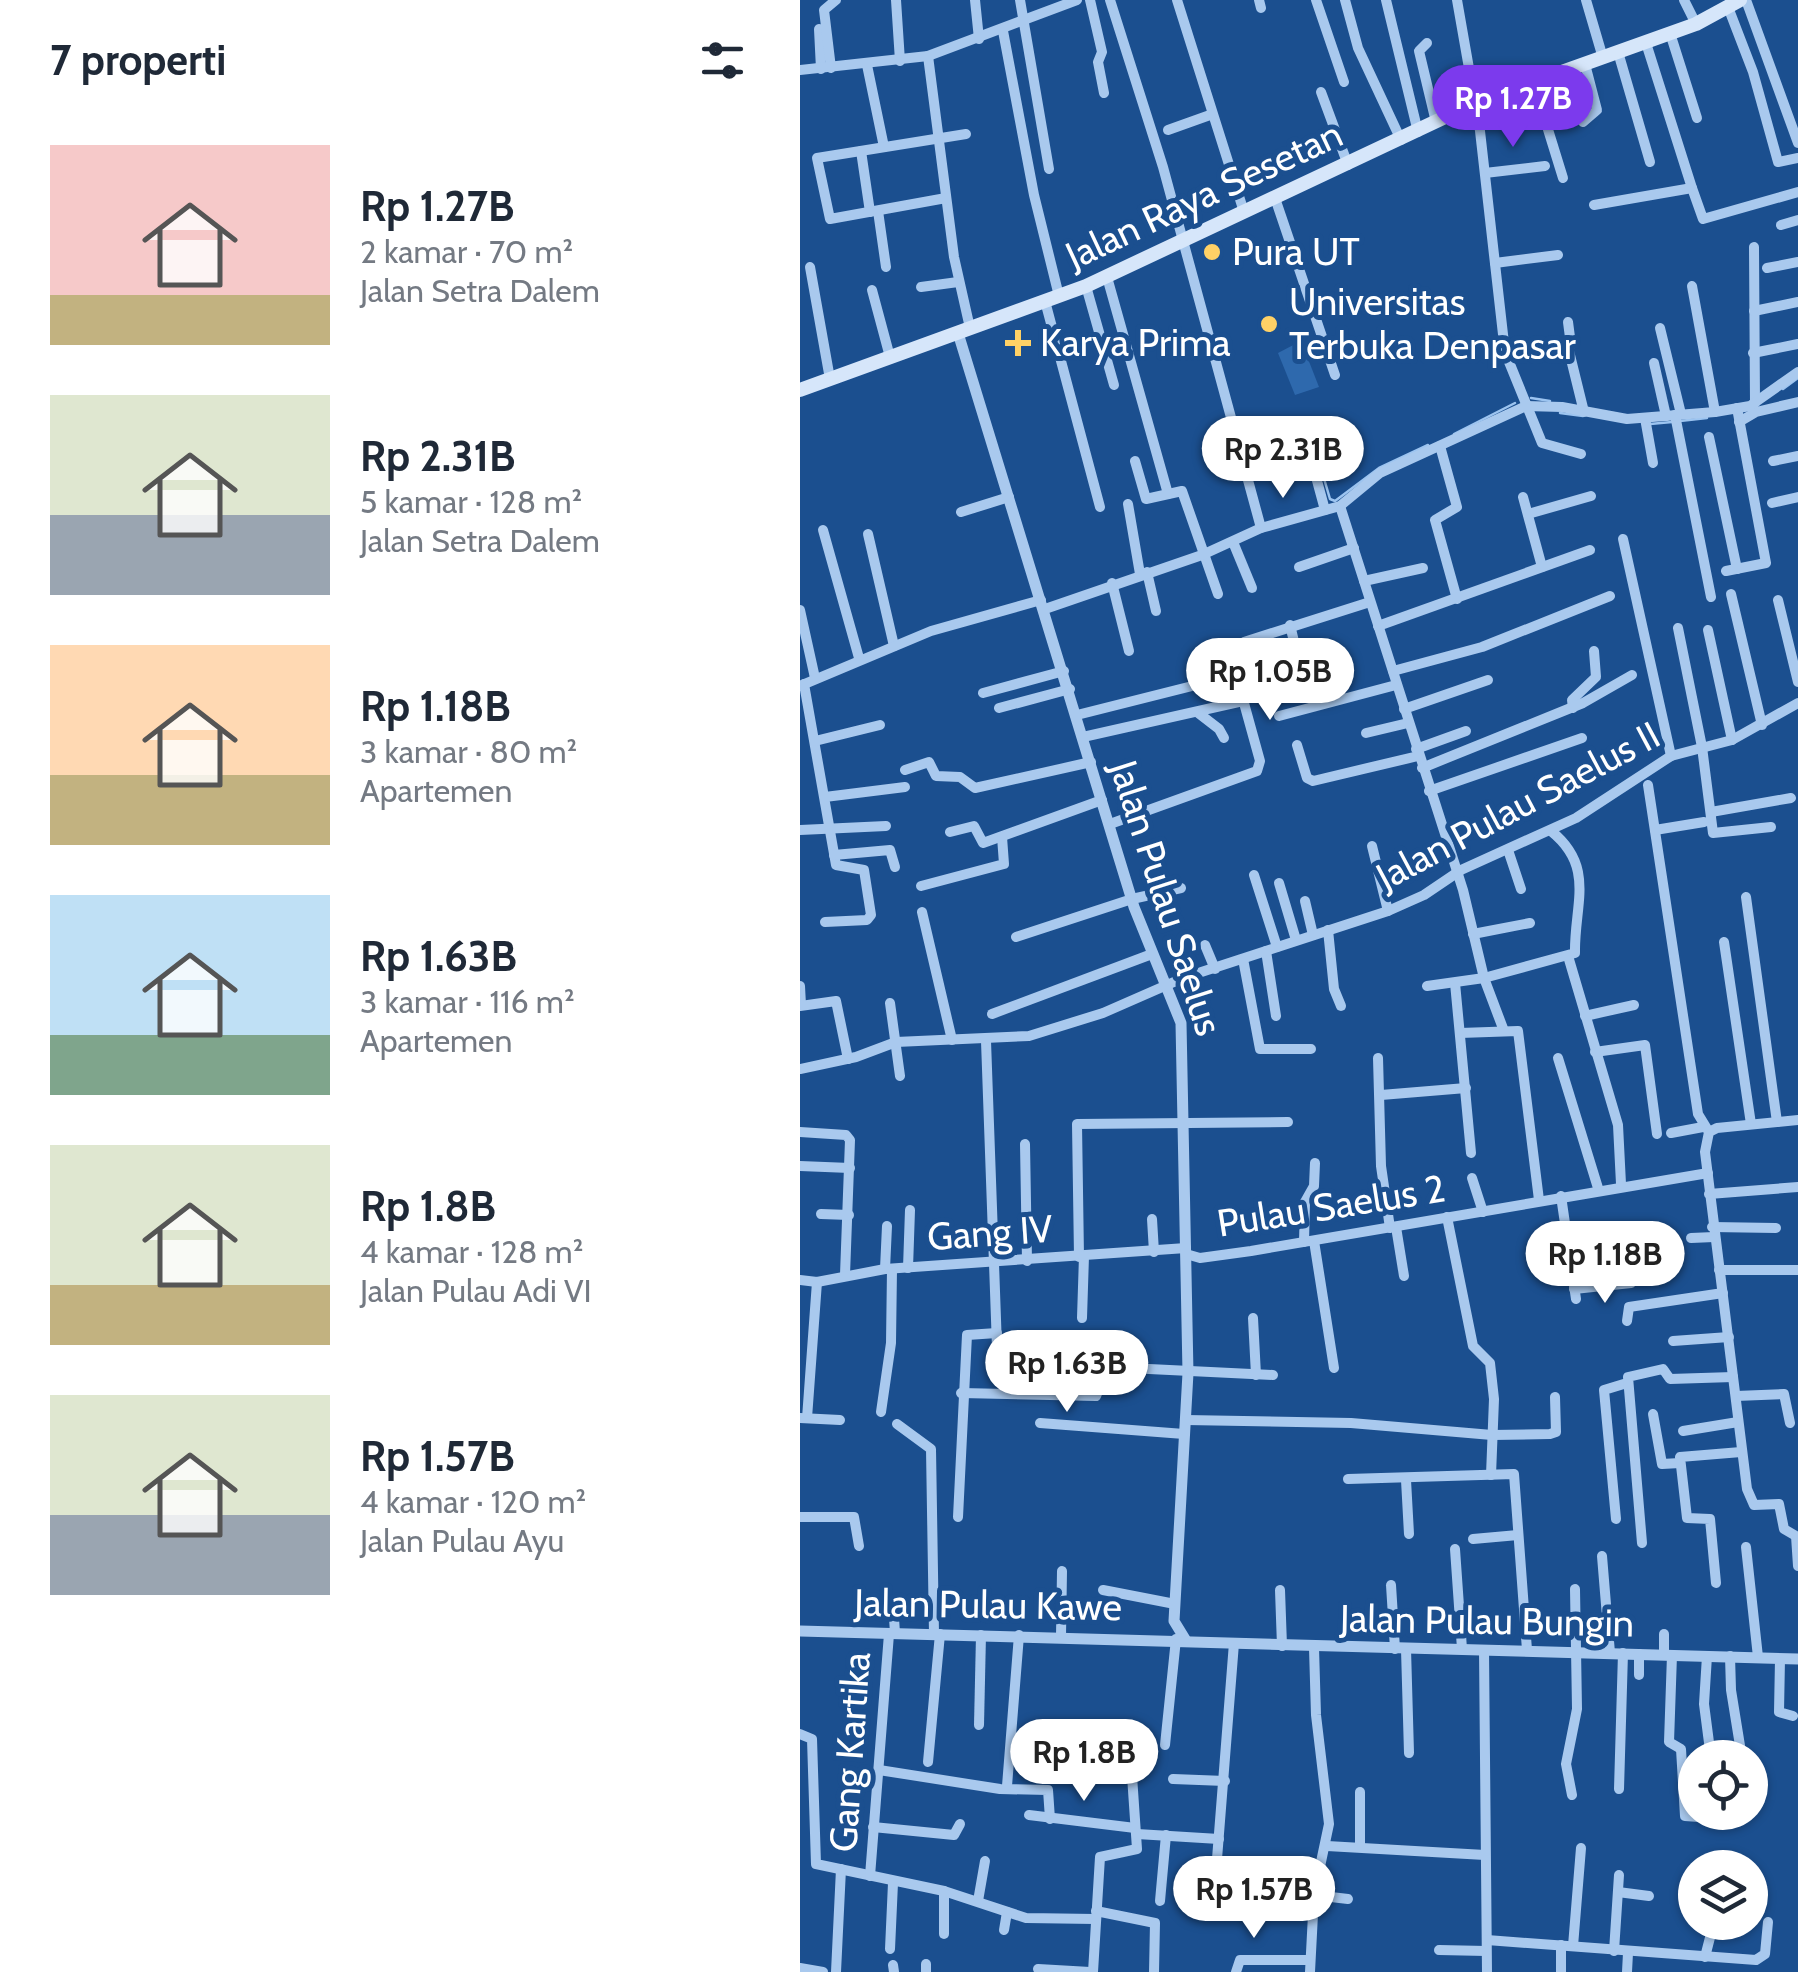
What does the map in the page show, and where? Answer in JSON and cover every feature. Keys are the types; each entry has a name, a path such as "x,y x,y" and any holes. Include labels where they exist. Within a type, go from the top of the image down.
{"main road":[{"name":"Jalan Raya Sesetan","path":"801,386 1086,286 1476,103 1696,24 1738,2"}],"street":[{"path":"826,68 824,10 836,0"},
{"path":"896,0 900,62"},
{"path":"975,0 979,39"},
{"path":"1020,0 1049,169"},
{"path":"800,70 928,56 1077,0"},
{"path":"1090,0 1102,52 1098,62 1104,93"},
{"path":"1110,0 1163,166 1181,244 1262,528"},
{"path":"1177,0 1210,115 1244,212"},
{"path":"1316,0 1344,82"},
{"path":"1345,0 1358,48 1401,140"},
{"path":"1386,0 1418,132"},
{"path":"1457,0 1476,103 1505,352 1542,443 1581,454"},
{"path":"1586,0 1650,162"},
{"path":"1684,0 1696,24"},
{"path":"1738,2 1793,110 1798,143"},
{"path":"1738,2 1778,162 1798,158"},
{"path":"819,29 826,68"},
{"path":"1003,31 1052,299 1100,507"},
{"path":"1670,33 1697,118"},
{"path":"1427,42 1419,50 1436,122"},
{"path":"1646,42 1703,220 1798,192"},
{"path":"928,56 964,331"},
{"path":"1583,122 1597,113 1585,64"},
{"path":"867,65 884,146"},
{"path":"1532,81 1564,178"},
{"path":"1321,92 1348,165"},
{"path":"1168,130 1210,115"},
{"path":"946,198 827,217 817,158 966,134"},
{"path":"861,151 886,268"},
{"path":"1485,174 1546,166"},
{"path":"1594,205 1692,188"},
{"path":"1275,198 1335,375"},
{"path":"1781,225 1798,220"},
{"path":"1754,247 1755,403"},
{"path":"1495,263 1558,256"},
{"path":"1767,268 1798,262"},
{"path":"810,268 830,379"},
{"path":"1107,277 1168,494"},
{"path":"921,287 958,282"},
{"path":"1086,286 1114,386"},
{"path":"1692,286 1715,412"},
{"path":"872,290 890,357"},
{"path":"1754,310 1798,302"},
{"path":"1553,348 1572,343 1568,322"},
{"path":"1660,328 1711,597"},
{"name":"Jalan Pulau Saelus","path":"964,331 1009,497 1132,899 1167,986 1184,1042 1188,1373 1174,1621"},
{"path":"1753,354 1798,344"},
{"path":"1568,347 1584,412"},
{"path":"1654,363 1675,417"},
{"path":"1738,415 1798,372"},
{"path":"825,922 867,920 871,914 864,870 840,869 834,856 802,685 815,678 985,613 1043,605 1202,555 1262,528 1340,506 1380,473 1526,406 1646,422 1715,412 1738,415 1798,402"},
{"path":"1709,437 1732,570 1766,563 1738,415"},
{"path":"1646,422 1654,464"},
{"path":"1235,432 1255,424 1261,431 1294,424"},
{"path":"1440,446 1457,508 1436,520 1457,599"},
{"path":"1310,455 1326,510"},
{"path":"1773,461 1798,456"},
{"path":"1135,461 1146,498 1182,491 1218,594"},
{"path":"1528,514 1591,496"},
{"path":"961,512 1009,497"},
{"path":"1523,497 1542,567"},
{"path":"1772,503 1798,497"},
{"path":"1128,504 1156,611"},
{"path":"1340,506 1474,934 1484,978 1504,1030"},
{"path":"822,530 859,658"},
{"path":"868,534 894,646"},
{"path":"1623,539 1672,756"},
{"path":"1233,542 1252,588"},
{"path":"1299,567 1354,548"},
{"path":"1378,626 1590,550"},
{"path":"1364,581 1423,568"},
{"path":"1112,583 1129,651"},
{"path":"1731,594 1762,725"},
{"path":"1393,671 1482,647 1610,596"},
{"path":"1778,600 1798,682"},
{"path":"1244,642 1370,602"},
{"path":"800,610 802,634 815,678"},
{"path":"1269,662 1298,653 1290,625"},
{"path":"1678,628 1702,747 1708,817 1714,835 1771,826"},
{"path":"1708,630 1732,740"},
{"path":"1573,708 1572,700 1596,677 1594,651"},
{"path":"983,693 1064,670"},
{"path":"1422,768 1573,708 1632,674"},
{"path":"1326,701 1324,688 1340,684 1342,676"},
{"path":"1077,715 1224,678"},
{"path":"1404,709 1488,680"},
{"path":"1110,824 1257,771 1260,761 1239,684"},
{"path":"1278,716 1396,684"},
{"path":"998,708 1070,689"},
{"path":"1084,736 1242,701"},
{"name":"Jalan Pulau Saelus II","path":"800,1069 848,1059 896,1042 986,1041 1044,1032 1215,968 1388,911 1424,895 1454,873 1551,831 1672,756 1732,740 1798,704"},
{"path":"1196,712 1219,728 1224,738"},
{"path":"1366,733 1408,723"},
{"path":"815,741 880,725"},
{"path":"1297,745 1307,778 1313,782 1417,753 1466,730"},
{"path":"1429,792 1582,738"},
{"path":"905,770 929,762 936,776 960,777 975,788 1091,762"},
{"path":"1648,785 1706,1130 1713,1232 1750,1502 1778,1502 1784,1529 1796,1536 1798,1566"},
{"path":"825,797 904,787"},
{"path":"1655,830 1791,798"},
{"path":"950,832 971,826 981,842 1102,800"},
{"path":"800,830 886,826"},
{"path":"1426,986 1484,978 1576,952 1573,928 1580,908 1580,884 1572,852 1551,831"},
{"path":"921,886 1004,864 1002,837"},
{"path":"1372,846 1388,911"},
{"path":"834,856 890,850 895,868"},
{"path":"1508,850 1521,889"},
{"path":"1254,875 1272,949 1276,1016"},
{"path":"1279,883 1296,940"},
{"path":"1016,937 1132,899 1181,888"},
{"path":"1746,897 1778,1122"},
{"path":"1305,901 1313,935"},
{"path":"922,912 952,1040"},
{"path":"1474,934 1530,923"},
{"path":"1328,930 1334,989 1341,1006"},
{"path":"1724,942 1751,1124"},
{"path":"1204,945 1215,968"},
{"path":"992,1014 1152,954"},
{"path":"1568,956 1618,1125 1621,1184"},
{"path":"1242,960 1260,1049 1311,1049"},
{"path":"1454,983 1471,1153"},
{"path":"800,986 800,1006 836,1002 848,1059"},
{"path":"890,1003 900,1076"},
{"path":"1585,1016 1634,1005"},
{"path":"1460,1034 1518,1031 1539,1200"},
{"path":"986,1041 999,1350 1025,1360 1031,1392"},
{"path":"1595,1052 1645,1045 1657,1134"},
{"path":"1378,1058 1382,1166 1404,1276"},
{"path":"1558,1058 1598,1188"},
{"path":"1381,1094 1466,1088"},
{"path":"1671,1133 1798,1120"},
{"path":"1082,1318 1077,1124 1288,1122"},
{"path":"800,1132 849,1137 845,1275"},
{"path":"1025,1144 1027,1261"},
{"path":"1315,1162 1314,1186 1304,1202 1334,1368"},
{"path":"800,1166 850,1168"},
{"name":"Pulau Saelus 2","path":"1186,1257 1309,1241 1621,1184 1708,1173"},
{"path":"1472,1178 1483,1212"},
{"path":"1709,1194 1798,1187"},
{"path":"1560,1196 1575,1294 1631,1283"},
{"path":"908,1268 910,1210"},
{"path":"822,1214 849,1215"},
{"path":"1447,1218 1473,1346 1490,1363 1491,1475"},
{"path":"1152,1220 1154,1252"},
{"path":"881,1412 890,1357 887,1226"},
{"path":"1691,1238 1713,1232 1776,1228"},
{"path":"1536,1252 1568,1246"},
{"name":"Gang IV","path":"800,1280 816,1282 889,1269 1082,1256 1154,1252 1186,1257"},
{"path":"1571,1261 1630,1252"},
{"path":"1719,1270 1798,1270"},
{"path":"816,1282 804,1418 840,1420"},
{"path":"1628,1321 1629,1308 1722,1292"},
{"path":"1254,1318 1256,1375"},
{"path":"958,1518 961,1393 967,1335 997,1333"},
{"path":"1674,1341 1729,1337"},
{"path":"961,1393 1096,1396 1108,1367 1273,1375"},
{"path":"1642,1543 1629,1376 1663,1368 1670,1379 1733,1377"},
{"path":"1616,1519 1604,1390 1628,1383"},
{"path":"1736,1396 1784,1394 1790,1423"},
{"path":"1186,1420 1351,1423 1492,1435 1556,1432 1555,1397"},
{"path":"1653,1414 1662,1464 1680,1463"},
{"path":"1040,1422 1184,1434"},
{"path":"1683,1431 1738,1422"},
{"path":"897,1424 931,1449 937,1634 928,1762"},
{"path":"1716,1583 1710,1519 1687,1518 1681,1456 1741,1452"},
{"path":"1348,1479 1514,1474 1526,1650"},
{"path":"1406,1480 1409,1534"},
{"path":"800,1517 854,1517 859,1546"},
{"path":"1473,1539 1518,1535"},
{"path":"1746,1547 1758,1658"},
{"path":"1454,1549 1462,1649"},
{"path":"1602,1556 1616,1653 1619,1789"},
{"path":"1061,1636 1062,1571"},
{"path":"1392,1584 1409,1753"},
{"path":"1572,1795 1566,1764 1576,1720 1575,1589"},
{"path":"1104,1590 1175,1604"},
{"path":"1280,1590 1282,1646"},
{"name":"Gang Kartika","path":"870,1876 893,1603"},
{"path":"1174,1621 1174,1639"},
{"path":"1165,1746 1174,1621"},
{"name":"Jalan Pulau Kawe","path":"800,1631 1174,1639"},
{"path":"1664,1634 1668,1655 1668,1742 1678,1747"},
{"path":"979,1725 981,1635"},
{"path":"1007,1786 1019,1636"},
{"name":"Jalan Pulau Bungin","path":"1174,1639 1314,1648 1798,1659"},
{"path":"1214,1896 1234,1643"},
{"path":"1236,1972 1240,1960 1310,1966 1314,1891 1329,1824 1316,1716 1314,1648"},
{"path":"1484,1650 1487,1972"},
{"path":"1639,1654 1639,1675"},
{"path":"1707,1656 1704,1704 1709,1740"},
{"path":"1730,1656 1730,1690 1739,1740"},
{"path":"1780,1659 1779,1712 1793,1716"},
{"path":"800,1734 812,1739 814,1861 1048,1920 1095,1915 1154,1923 1154,1972"},
{"path":"1038,1970 1092,1972 1100,1856 1135,1852 1130,1760"},
{"path":"879,1770 1000,1789 1007,1786 1050,1792 1050,1819"},
{"path":"1173,1780 1225,1781"},
{"path":"1360,1792 1360,1848"},
{"path":"1030,1815 1219,1839"},
{"path":"873,1827 954,1836 960,1824"},
{"path":"1160,1901 1166,1835"},
{"path":"1326,1846 1486,1855"},
{"path":"1561,1972 1582,1848"},
{"path":"978,1901 985,1861"},
{"path":"1218,1864 1348,1900"},
{"path":"836,1972 841,1869"},
{"path":"1614,1951 1619,1875"},
{"path":"890,1949 893,1883"},
{"path":"944,1891 944,1934"},
{"path":"1618,1892 1650,1896"},
{"path":"1004,1930 1007,1912"},
{"path":"1705,1957 1709,1940"},
{"path":"1438,1950 1567,1945 1628,1953 1760,1960 1764,1940"},
{"path":"1627,1972 1628,1953"},
{"path":"800,1968 823,1972"}],"shaded area":[{"path":"1301,341 1319,387 1295,395 1278,353"}],"waterway":[{"path":"1783,389 1798,378"},
{"path":"1531,398 1550,401"},
{"path":"1454,434 1515,403"},
{"path":"1560,413 1583,416"},
{"path":"1680,421 1707,418"},
{"path":"1266,423 1279,422"},
{"path":"1297,422 1313,441 1330,499 1335,501 1379,468 1428,445"},
{"path":"1650,424 1672,422"}],"place":[{"name":"Pura UT","path":"1212,252"},
{"name":"Universitas Terbuka Denpasar","path":"1269,324"},
{"name":"Karya Prima","path":"1018,343"}]}
